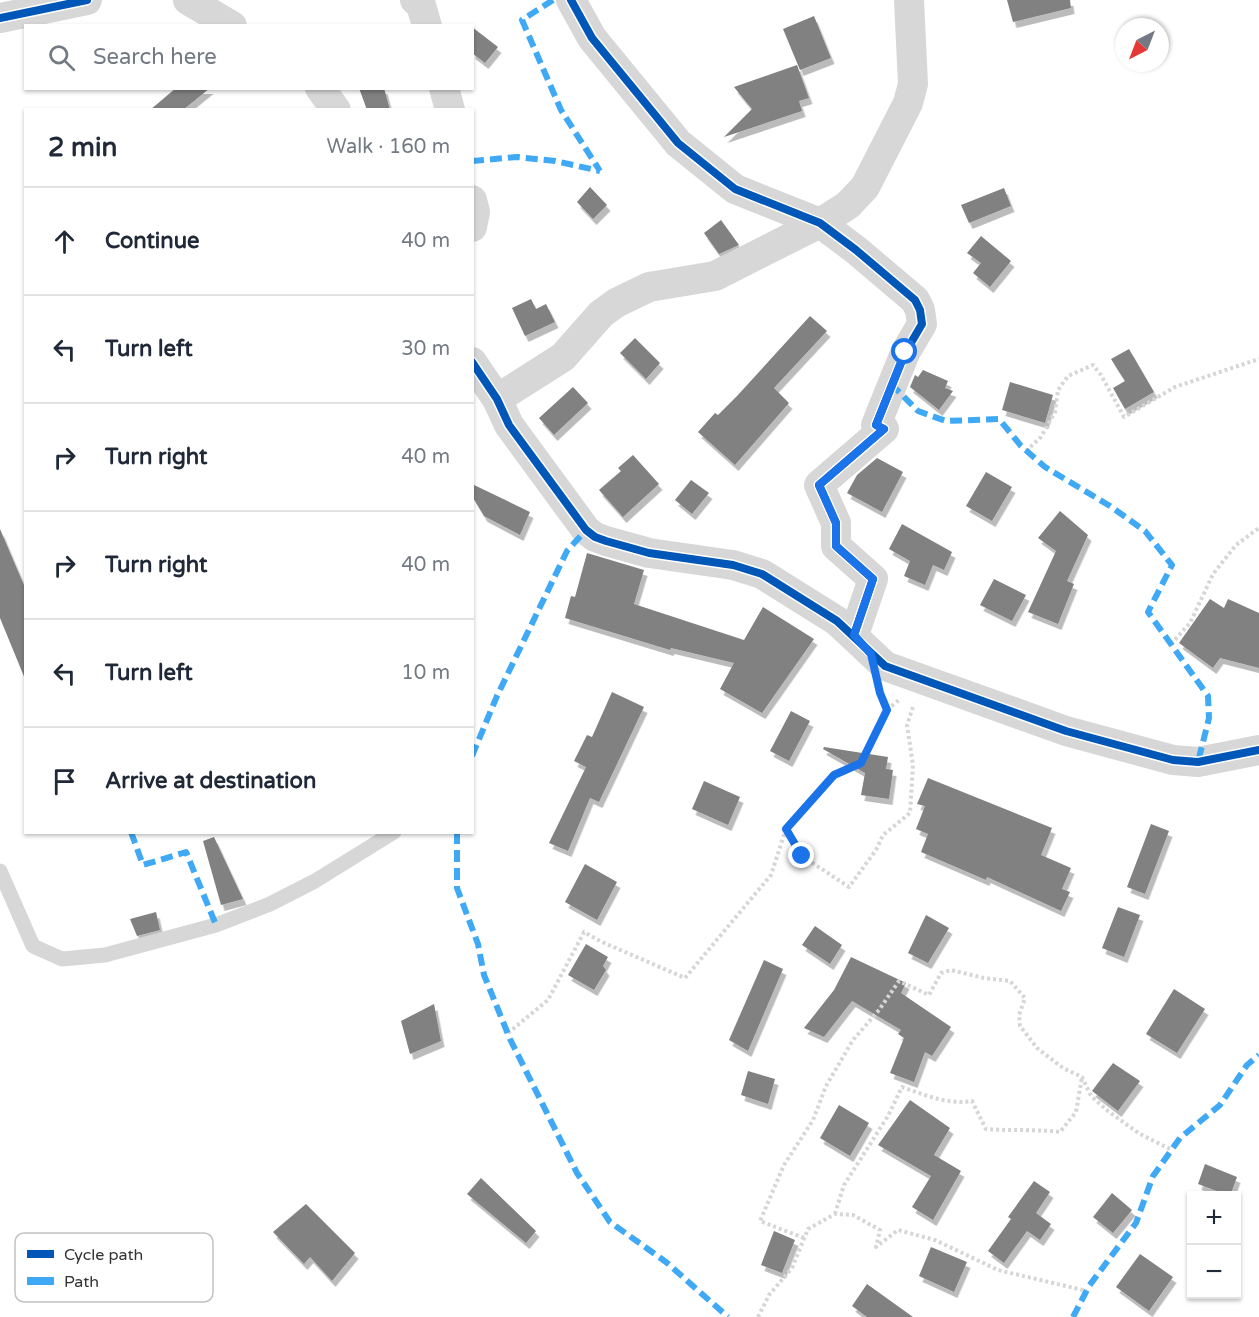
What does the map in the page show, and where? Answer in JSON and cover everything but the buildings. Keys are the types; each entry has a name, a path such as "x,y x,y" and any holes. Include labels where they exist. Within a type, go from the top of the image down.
{"street":[{"path":"0,18 87,0"},
{"path":"188,0 229,24"},
{"path":"416,0 421,5 426,24"},
{"path":"571,0 592,38 678,143 735,189 820,223 915,300 920,310 922,324 905,352 876,425 884,429 819,485 836,523 836,546 873,579 862,645"},
{"path":"497,399 563,357 601,314 616,303 649,287 715,276 820,223 848,205 865,187 908,103 913,84 909,0"},
{"path":"321,90 335,108"},
{"path":"445,90 449,108"},
{"path":"474,365 497,399 509,425 586,530 595,537 649,552 733,565 762,574 837,621 885,666 1066,731 1173,760 1198,762 1259,750"}],"lane":[{"path":"0,871 33,946 62,959 105,955 216,925 270,904 315,881 391,834"}],"path":[{"path":"1026,451 1041,437 1055,412 1058,390 1068,376 1093,365 1124,417 1175,387 1259,359"},
{"path":"1171,644 1190,623 1219,567 1236,545 1259,528"},
{"path":"862,645 887,710"},
{"path":"508,1033 548,1000 584,932 685,978 771,875 786,829 834,775 861,763 887,710 923,681"},
{"path":"786,829 802,856 849,887 876,850 883,835 910,813 913,765 907,724 923,681"},
{"path":"804,1238 760,1221 784,1165 813,1120 826,1086 853,1040 879,1010 899,981 929,995 941,973 951,970 984,978 1010,981 1025,998 1019,1016 1020,1026 1037,1048 1062,1068 1082,1077 1091,1096 1108,1112 1140,1134 1172,1150"},
{"path":"835,1214 844,1185 888,1116 902,1087 930,1097 958,1103 972,1101 986,1129 1010,1131 1037,1129 1059,1132 1076,1112 1082,1077"},
{"path":"758,1317 769,1295 792,1268 808,1229 835,1214 854,1215 880,1230 876,1247 898,1230 935,1240 998,1270 1087,1291"}],"marked path":[{"path":"553,0 522,20 561,110 600,171"},
{"path":"474,161 517,157 555,161 600,171"},
{"path":"891,384 918,411 946,421 999,419 1021,446 1045,467 1110,506 1145,531 1172,565 1148,612 1208,696 1209,718 1198,762"},
{"path":"474,751 497,696 567,551 586,530"},
{"path":"132,834 143,865 186,852 216,925"},
{"path":"457,834 457,888 478,944 484,975 510,1039 577,1173 610,1222 666,1262 728,1317"},
{"path":"1073,1317 1089,1286 1136,1223 1153,1176 1180,1138 1220,1105 1247,1065 1259,1055"}],"cycle path":[{"path":"0,18 87,0"},
{"path":"571,0 592,38 678,143 735,189 820,223 915,300 920,310 922,324 905,353 876,425 884,429 819,485 836,523 836,546 873,579 854,635"},
{"path":"474,365 497,399 509,425 586,530 595,537 649,553 733,565 762,574 837,621 885,666 1066,731 1173,760 1198,762 1259,750"}],"route":[{"path":"802,856 786,829 834,775 861,763 887,710 880,693 871,654 854,635 873,579 836,546 836,523 819,485 884,429 876,425 905,352"}]}
